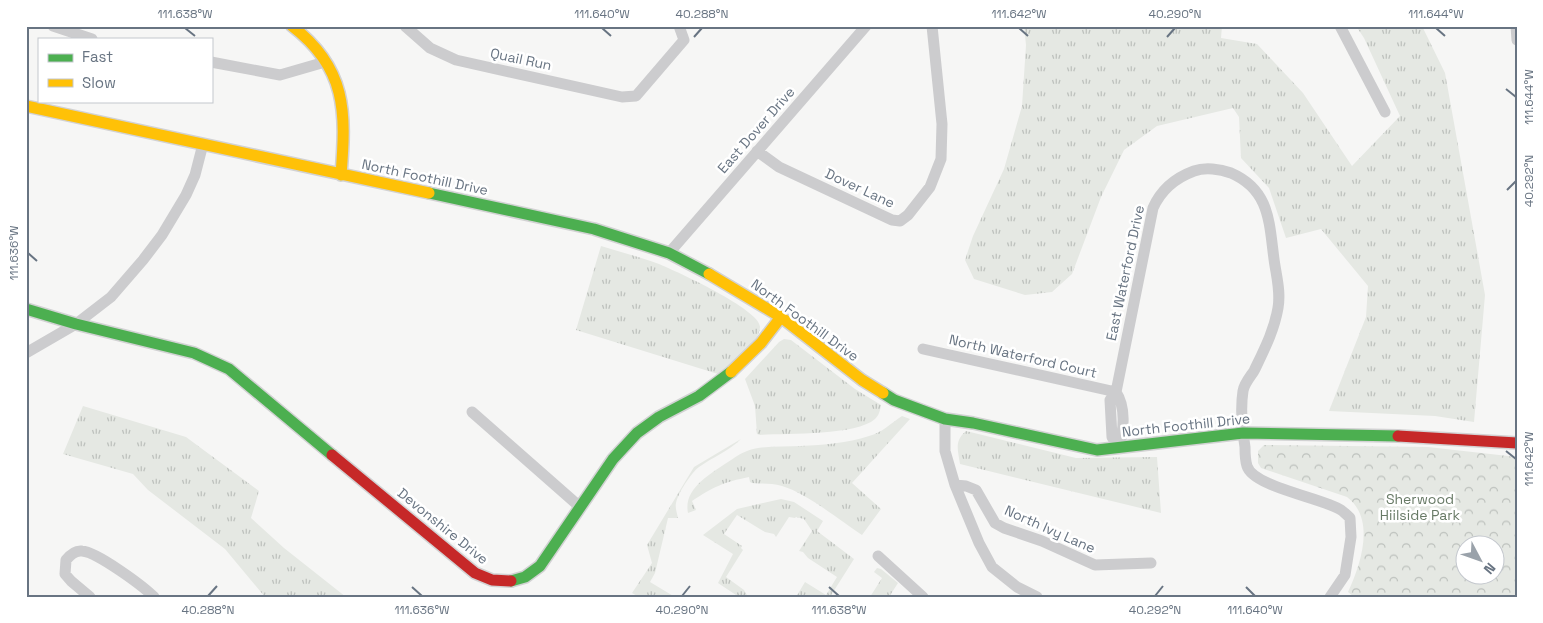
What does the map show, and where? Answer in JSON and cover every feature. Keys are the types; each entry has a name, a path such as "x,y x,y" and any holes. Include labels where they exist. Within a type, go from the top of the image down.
{"street":[{"path":"53,26 89,38"},
{"path":"292,26 318,50 334,77 344,112 341,175"},
{"name":"Quail Run","path":"405,26 430,48 456,60 622,97 636,96 684,40 679,26"},
{"name":"East Dover Drive","path":"669,253 866,26"},
{"name":"Dover Lane","path":"757,151 780,167 892,220 900,220 908,215 930,187 941,159 942,124 932,26"},
{"path":"1340,26 1385,112"},
{"path":"1516,26 1517,40"},
{"path":"212,62 280,75 325,62"},
{"name":"North Foothill Drive","path":"26,106 594,229 669,253 728,284 781,317 862,380 894,400 945,419 973,422 1097,450 1243,433 1398,436 1517,444"},
{"path":"26,353 76,324 111,297 143,260 162,235 195,175 203,144"},
{"name":"East Waterford Drive","path":"1119,447 1112,437 1110,400 1116,392 1153,208 1160,194 1174,181 1198,170 1226,171 1239,177 1250,184 1261,197 1267,210 1279,292 1278,307 1268,342 1252,374 1249,410 1243,433"},
{"name":"Devonshire Drive","path":"26,309 76,324 194,353 229,369 475,573 484,578 505,582 515,581 535,571 540,566 613,459 637,433 659,417 700,396 728,375 761,343 781,317"},
{"name":"North Waterford Court","path":"923,349 1116,392"},
{"path":"472,412 580,507"},
{"path":"945,419 945,451 955,485 979,543 992,567 1011,583 1036,597"},
{"path":"1243,433 1247,467 1254,476 1340,510 1350,518 1351,538 1345,575 1330,597"},
{"name":"North Ivy Lane","path":"955,485 966,486 976,490 995,523 1096,565 1151,563"},
{"path":"90,597 65,574 66,560 72,553 82,550 96,556 138,583 154,597"},
{"path":"878,556 924,597"}],"green space":[{"path":"1024,26 1222,26 1221,38 1257,44 1303,93 1352,166 1400,116 1364,38 1356,26 1422,26 1445,73 1485,295 1474,422 1435,416 1329,411 1366,317 1368,286 1321,229 1286,238 1269,188 1241,158 1239,117 1233,108 1157,126 1124,150 1101,197 1072,274 1052,292 1025,295 974,279 965,260 973,236 1004,169 1022,106 1026,45"},
{"path":"601,246 659,264 733,301 757,320 760,327 755,340 744,353 718,374 576,330"},
{"path":"784,339 791,340 855,389 881,405 875,419 866,424 837,431 803,434 757,434 755,406 745,379"},
{"path":"83,406 186,437 259,491 251,518 284,548 346,597 265,597 225,549 148,490 133,474 63,454"},
{"path":"902,416 910,419 852,483 881,509 862,535 802,495 778,485 752,483 749,477 726,483 706,492 692,501 696,510 688,513 690,497 699,483 745,452 767,447 818,445 852,440 878,433"},
{"path":"966,431 1076,458 1157,457 1161,513 960,464 958,442"},
{"path":"741,439 704,463 692,474 677,499 678,518 668,518 655,573 650,582 675,597 639,597 632,593 652,563 647,545 694,467"},
{"name":"Sherwood Hiilside Park","path":"1264,445 1428,447 1517,457 1517,597 1354,597 1348,592 1361,555 1363,542 1361,517 1356,506 1347,497 1261,468 1258,463 1258,451"},
{"path":"781,499 794,502 823,521 817,531 854,559 830,597 796,597 805,582 826,595 837,577 799,551 812,531 804,519 796,517 789,517 776,537 774,534 765,532 737,515 724,534 742,546 743,550 726,577 744,590 748,597 739,597 718,583 733,554 703,535 737,509"},
{"path":"877,568 881,569 898,583 889,597 870,597 882,578 874,572"}],"traffic: fast":[{"path":"429,193 594,229 669,253 709,274"},
{"path":"26,309 76,324 194,353 229,369 332,455"},
{"path":"511,581 525,577 540,566 613,459 637,433 659,417 699,396 731,372"},
{"path":"883,393 894,400 945,419 973,423 1097,450 1243,433 1398,436"}],"traffic: slow":[{"path":"292,26 324,58 333,75 339,93 343,131 341,175"},
{"path":"26,106 429,193"},
{"path":"709,274 781,317 862,380 883,393"},
{"path":"731,372 761,343 781,317"}],"traffic: jam":[{"path":"1398,436 1517,443"},
{"path":"332,455 475,573 492,580 511,581"}]}
